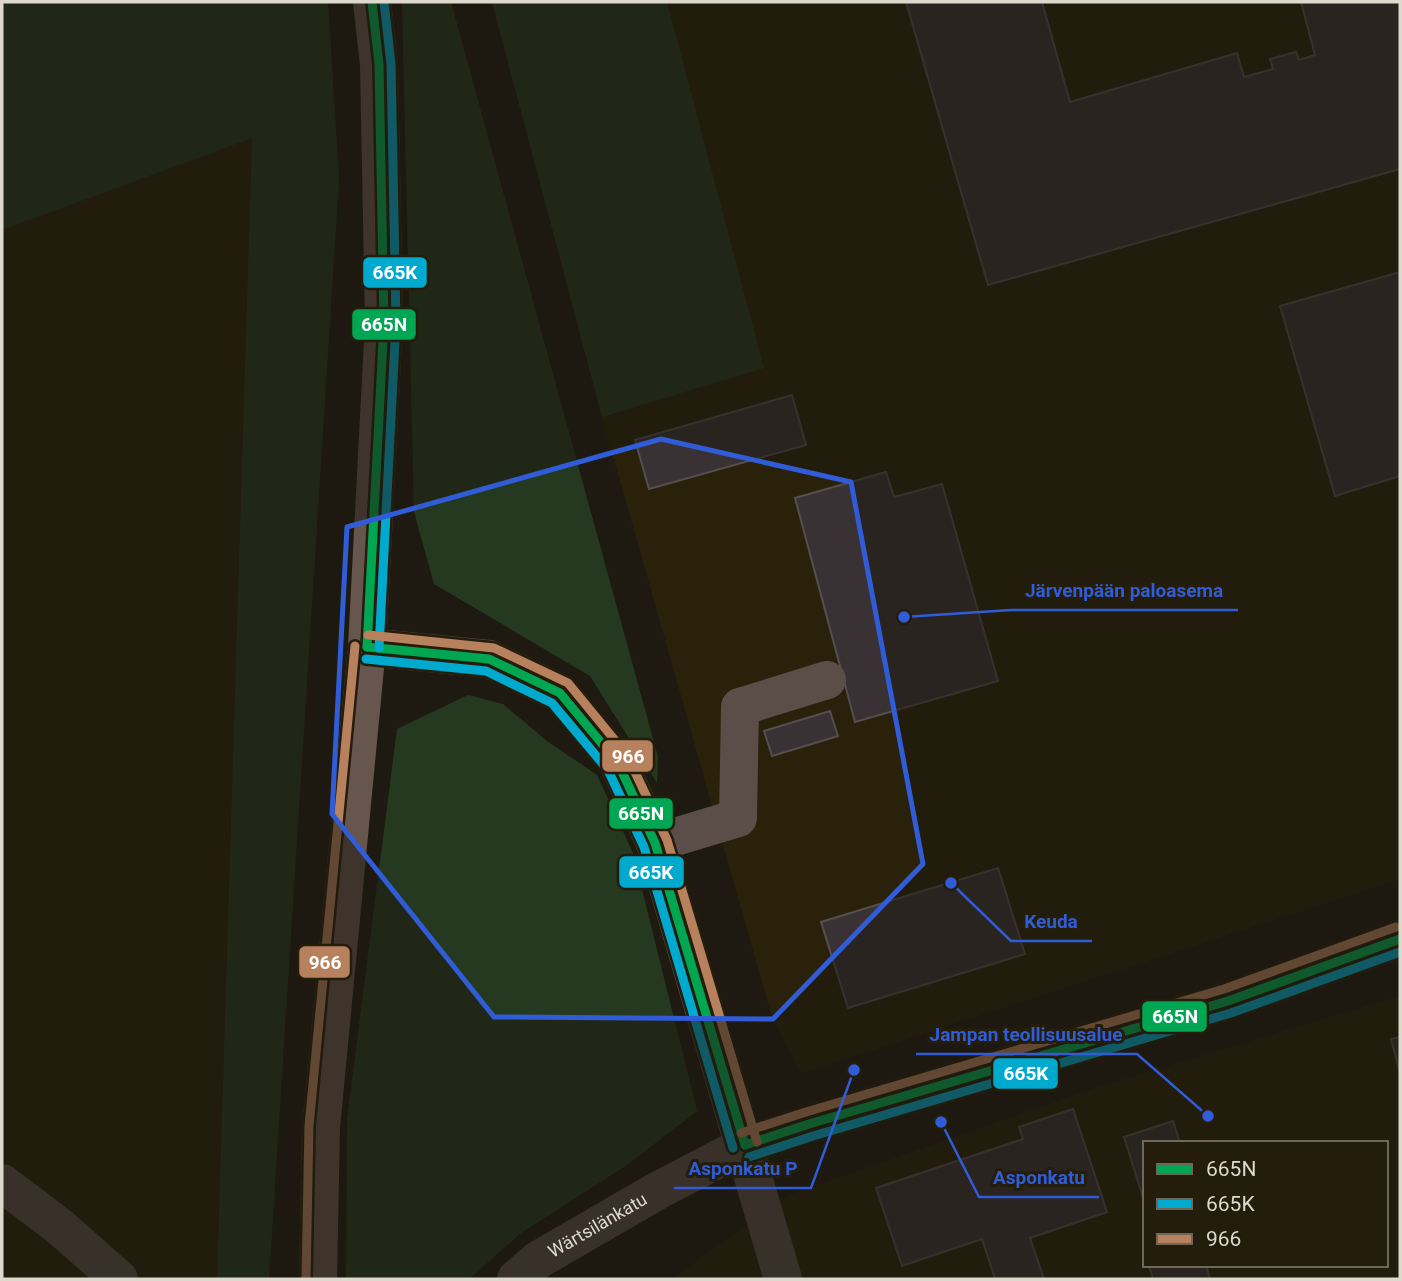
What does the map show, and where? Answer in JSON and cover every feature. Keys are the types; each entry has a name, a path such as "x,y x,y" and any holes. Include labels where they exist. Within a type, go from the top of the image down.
{"main road":[{"path":"318,1279 321,1127 367,647 384,321 379,64 372,2"}],"street":[{"path":"367,647 489,659 560,693 618,763 656,842 783,1279"},
{"path":"656,842 738,818 740,707 827,680"},
{"name":"Wärtsilänkatu","path":"516,1279 538,1260 657,1191 745,1145 1228,1001 1400,939"},
{"path":"2,1183 60,1227 119,1279"}],"highlighted area":[{"path":"661,439 851,482 923,864 773,1019 494,1017 332,814 347,527"}],"shaded area":[{"path":"667,2 1400,2 1400,879 802,1073 773,1021 602,417 764,368"},
{"path":"252,137 217,1279 2,1279 2,230"},
{"path":"1400,996 1400,1279 672,1279 787,1196 1092,1089"}],"green space":[{"path":"2,2 328,2 339,179 269,1279 217,1279 252,138 2,230"},
{"path":"402,2 451,2 658,757 657,783 590,676 434,584 414,512"},
{"path":"492,2 667,2 764,368 602,417"},
{"path":"468,695 503,704 547,741 597,775 633,853 697,1111 627,1165 521,1233 469,1279 346,1279 347,1119 397,729"}],"building":[{"path":"906,2 1042,2 1070,102 1237,53 1244,77 1273,69 1270,59 1296,52 1299,60 1315,55 1301,2 1400,2 1400,169 988,285"},
{"path":"1400,272 1400,476 1335,496 1280,306"},
{"path":"792,395 806,445 649,489 635,440"},
{"path":"886,472 894,497 942,484 998,681 855,722 795,498"},
{"path":"830,711 838,736 772,756 764,731"},
{"path":"998,868 1025,954 848,1008 821,922"},
{"path":"1400,1037 1400,1073 1391,1039"},
{"path":"1073,1109 1107,1212 1030,1238 1044,1279 995,1279 982,1239 902,1266 876,1188 1023,1139 1019,1127"},
{"path":"1173,1121 1179,1141 1143,1141 1143,1198 1124,1137"},
{"path":"1150,1267 1207,1267 1210,1279 1153,1279"}],"transit line":[{"name":"665N","path":"367,647 384,322 379,64 372,2"},
{"name":"665K","path":"379,648 396,322 391,64 384,2"},
{"name":"966","path":"368,635 494,648 568,683 627,755 667,840 757,1142"},
{"name":"966","path":"306,1279 309,1126 355,646"},
{"name":"665N","path":"367,647 489,659 560,693 618,763 655,843 745,1145"},
{"name":"665K","path":"366,659 486,671 552,703 608,770 644,847 733,1148"},
{"name":"966","path":"741,1133 1224,989 1396,927"},
{"name":"665N","path":"745,1145 1228,1001 1400,939"},
{"name":"665K","path":"749,1157 1231,1013 1400,952"}],"place":[{"name":"Järvenpään paloasema","path":"904,617"},
{"name":"Keuda","path":"951,883"},
{"name":"Asponkatu P","path":"854,1070"},
{"name":"Jampan teollisuusalue","path":"1208,1116"},
{"name":"Asponkatu","path":"941,1122"}]}
